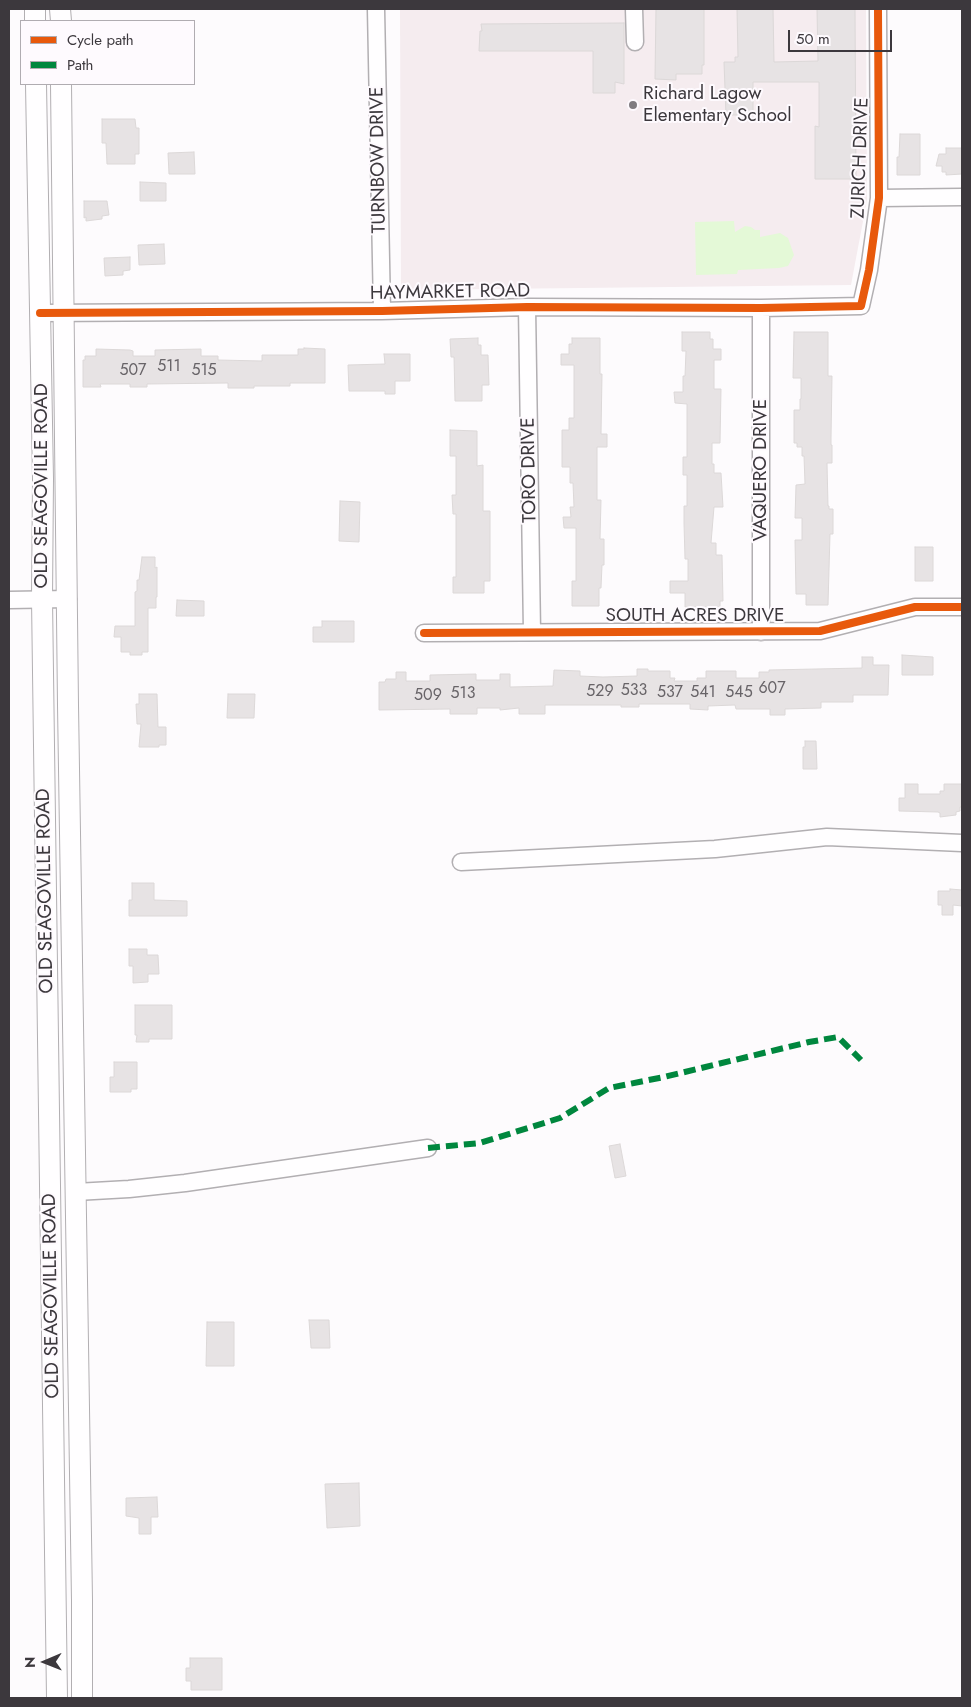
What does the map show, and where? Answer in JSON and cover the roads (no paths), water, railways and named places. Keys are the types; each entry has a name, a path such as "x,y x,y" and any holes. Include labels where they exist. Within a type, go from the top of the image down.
{"main road":[{"name":"OLD SEAGOVILLE ROAD","path":"36,85 43,479 42,599 57,1698"},
{"name":"OLD SEAGOVILLE ROAD","path":"61,85 82,1698"},
{"path":"48,988 73,988"},
{"path":"51,1193 76,1192"},
{"path":"53,1369 79,1368"},
{"path":"56,1539 81,1539"}],"street":[{"name":"TURNBOW DRIVE","path":"376,9 382,311"},
{"path":"634,9 635,42"},
{"name":"ZURICH DRIVE","path":"861,306 869,270 879,198 878,9"},
{"path":"879,198 962,197"},
{"name":"HAYMARKET ROAD","path":"40,313 382,311 527,307 761,308 861,306"},
{"name":"TORO DRIVE","path":"527,307 532,632"},
{"name":"VAQUERO DRIVE","path":"761,308 761,632"},
{"path":"9,600 68,598"},
{"name":"SOUTH ACRES DRIVE","path":"424,633 820,631 915,607 962,607"},
{"path":"461,862 715,849 828,837 962,843"},
{"path":"76,1192 185,1183 428,1148"}],"place":[{"name":"Richard Lagow Elementary School","path":"633,105"}]}
